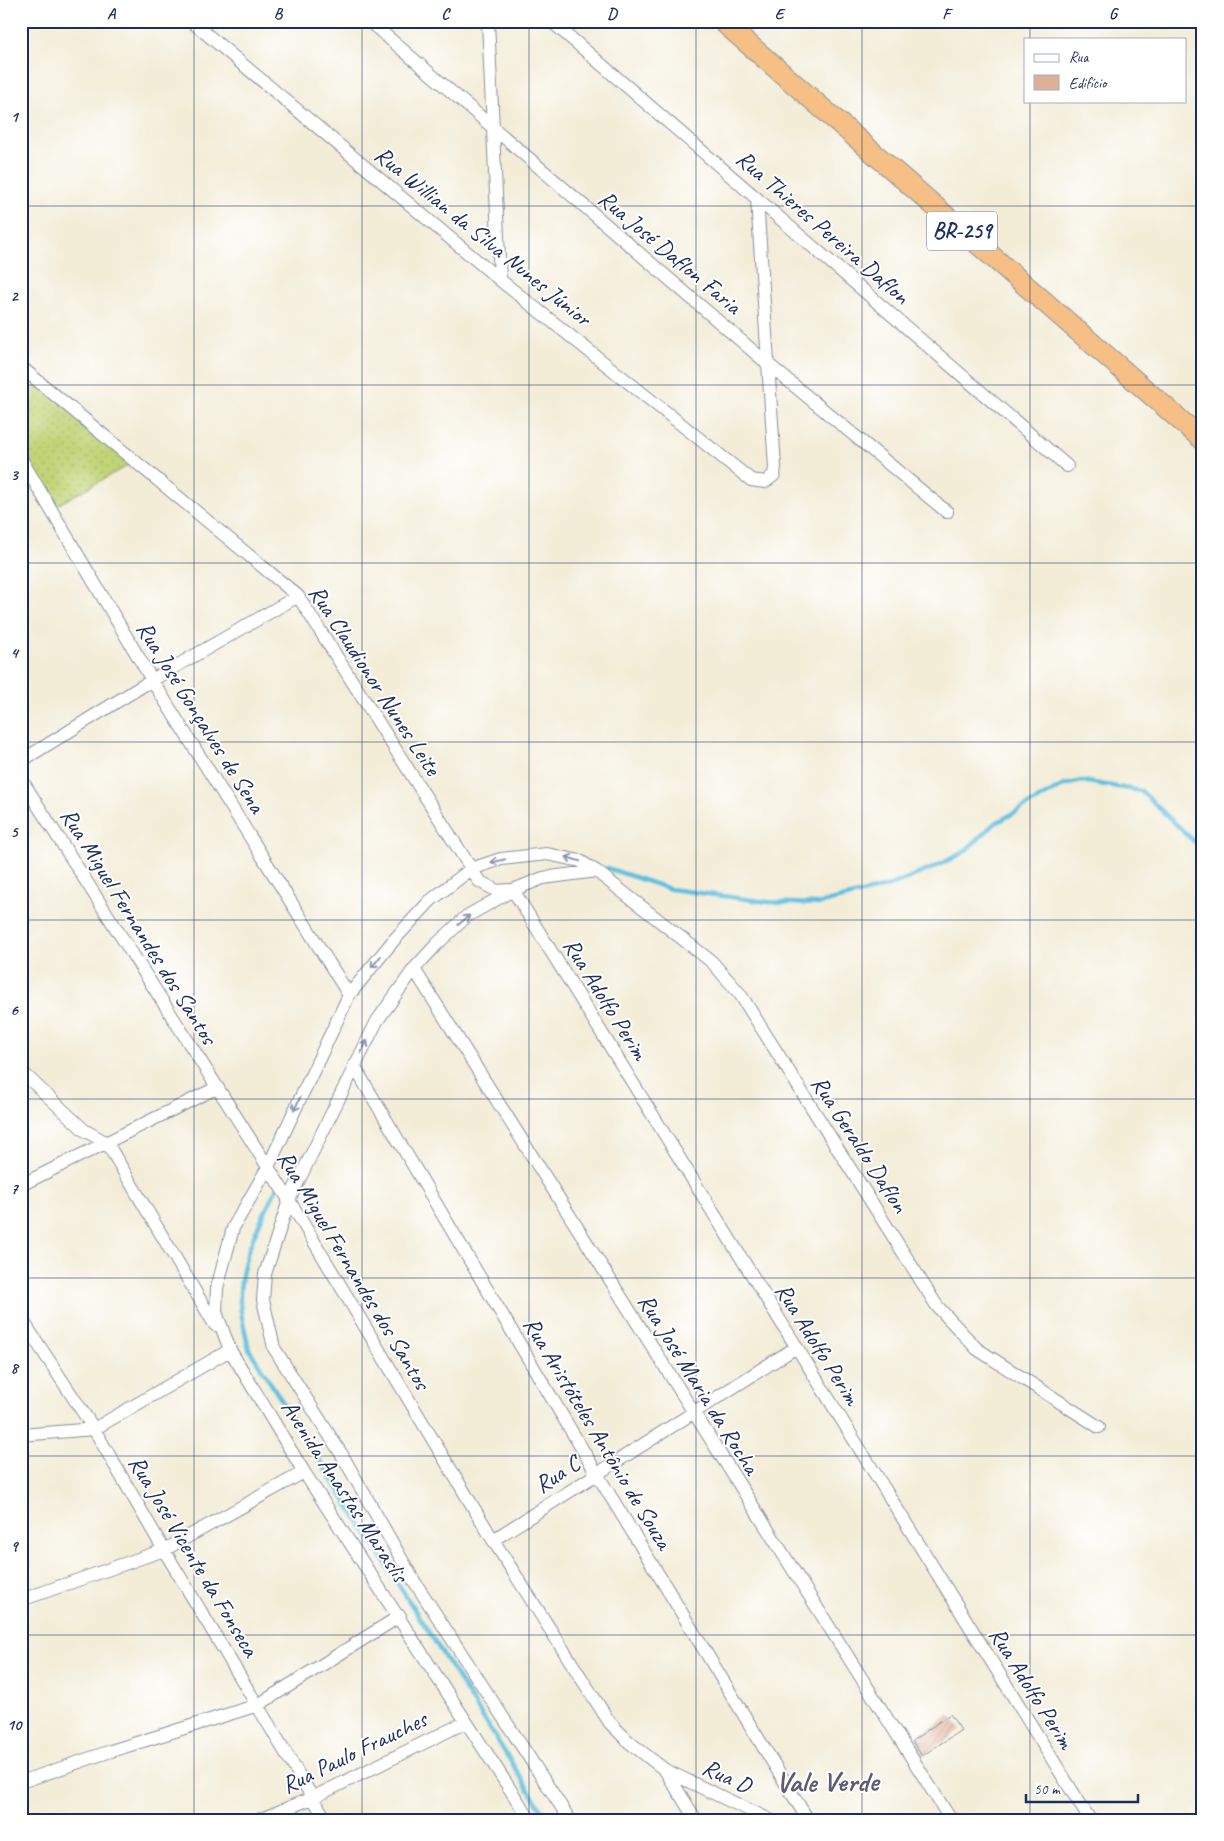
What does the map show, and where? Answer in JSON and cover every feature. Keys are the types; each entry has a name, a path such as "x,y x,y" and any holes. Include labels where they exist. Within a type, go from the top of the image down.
{"highway":[{"name":"BR-259","path":"722,21 1203,440"}],"street":[{"name":"Rua Willian da Silva Nunes Júnior","path":"190,21 500,280 751,480 758,482 770,480 774,475 776,467 768,364"},
{"name":"Rua José Daflon Faria","path":"369,21 768,364 947,512"},
{"path":"488,21 500,280"},
{"name":"Rua Thieres Pereira Daflon","path":"551,21 1067,466"},
{"path":"757,199 768,364"},
{"name":"Rua Claudionor Nunes Leite","path":"21,367 298,596 479,881 497,891 513,890"},
{"name":"Rua José Gonçalves de Sena","path":"21,459 152,680 349,995"},
{"path":"21,761 152,680 298,596"},
{"name":"Rua Miguel Fernandes dos Santos","path":"21,779 289,1200 494,1540 610,1723 629,1742 665,1770"},
{"name":"Rua Geraldo Daflon","path":"349,995 393,941 430,901 471,869 501,859 547,854 580,861 596,871 712,962 740,994 937,1306 954,1327 977,1348 1099,1427"},
{"name":"Avenida Anastas Maraslis","path":"570,1820 414,1581 342,1455 274,1348 263,1300 265,1274 289,1200 377,1021 414,969 467,916 513,890 543,878 596,871"},
{"name":"Rua Adolfo Perim","path":"513,890 795,1348 1090,1820"},
{"name":"Rua José Maria da Rocha","path":"414,969 951,1820"},
{"name":"Avenida Anastas Maraslis","path":"349,995 268,1168 234,1228 217,1288 216,1312 230,1350 304,1472 400,1616 530,1820"},
{"name":"Rua Aristóteles Antônio de Souza","path":"354,1066 597,1474 808,1820"},
{"path":"21,1071 84,1130 107,1143 230,1350 94,1429 21,1435"},
{"path":"21,1184 216,1088"},
{"name":"Rua José Vicente da Fonseca","path":"21,1318 94,1429 164,1550 326,1820"},
{"name":"Rua C","path":"494,1540 795,1348"},
{"path":"21,1600 164,1550 304,1472"},
{"path":"21,1782 111,1751 258,1705 400,1616"},
{"name":"Rua Paulo Frauches","path":"259,1820 312,1798 466,1722"},
{"path":"665,1770 696,1820"},
{"name":"Rua D","path":"665,1770 770,1820"}],"green space":[{"path":"21,367 136,461 50,509 21,459"}],"building":[{"path":"950,1714 961,1730 922,1756 912,1741"}],"waterway":[{"path":"607,868 670,889 768,902 818,904 886,887 933,868 964,852 994,824 1064,785 1082,781 1141,791 1203,850"},
{"path":"278,1185 246,1256 240,1287 242,1320 249,1349 548,1820"}],"district":[{"name":"Vale Verde","path":"827,1781"}]}
